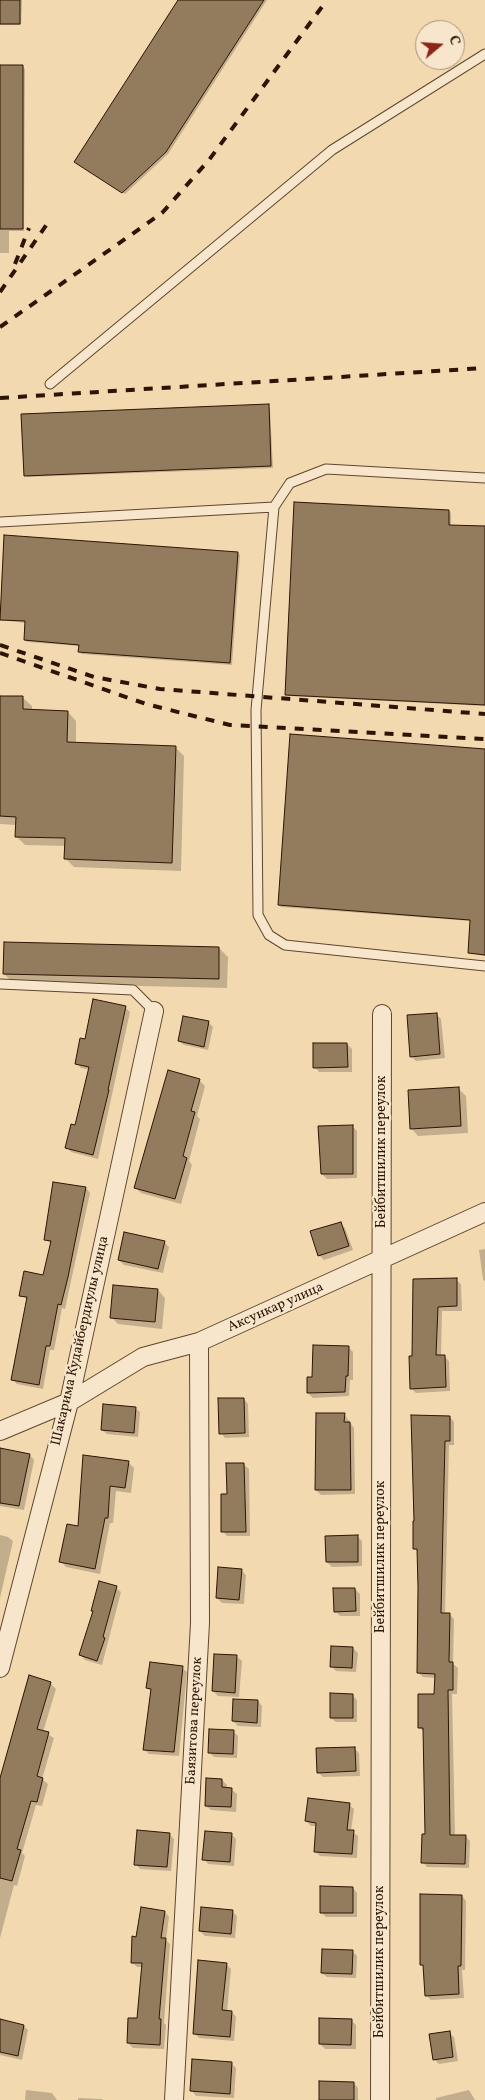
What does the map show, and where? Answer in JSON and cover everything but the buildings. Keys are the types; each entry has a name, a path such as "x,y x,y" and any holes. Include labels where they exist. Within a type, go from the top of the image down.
{"street":[{"name":"Шакарима Кудайбердиулы улица","path":"0,1668 69,1402 154,1011"},
{"name":"Бейбитшилик переулок","path":"380,2100 382,1014"},
{"name":"Аксункар улица","path":"0,1431 69,1402 143,1357 199,1342 485,1212"},
{"name":"Баязитова переулок","path":"174,2100 200,1623 199,1342"}],"lane":[{"path":"50,384 332,150 485,54"},
{"path":"485,478 326,469 290,483 274,507 256,710 258,915 268,935 285,945 485,966"},
{"path":"0,522 274,507"},
{"path":"0,984 133,990 154,1011"}],"railway":[{"path":"0,327 162,213 209,160 327,0"},
{"path":"0,292 47,224"},
{"path":"15,264 29,228"},
{"path":"0,398 485,368"},
{"path":"0,645 94,677 160,689 485,714"},
{"path":"0,653 146,704 230,725 485,739"}]}
